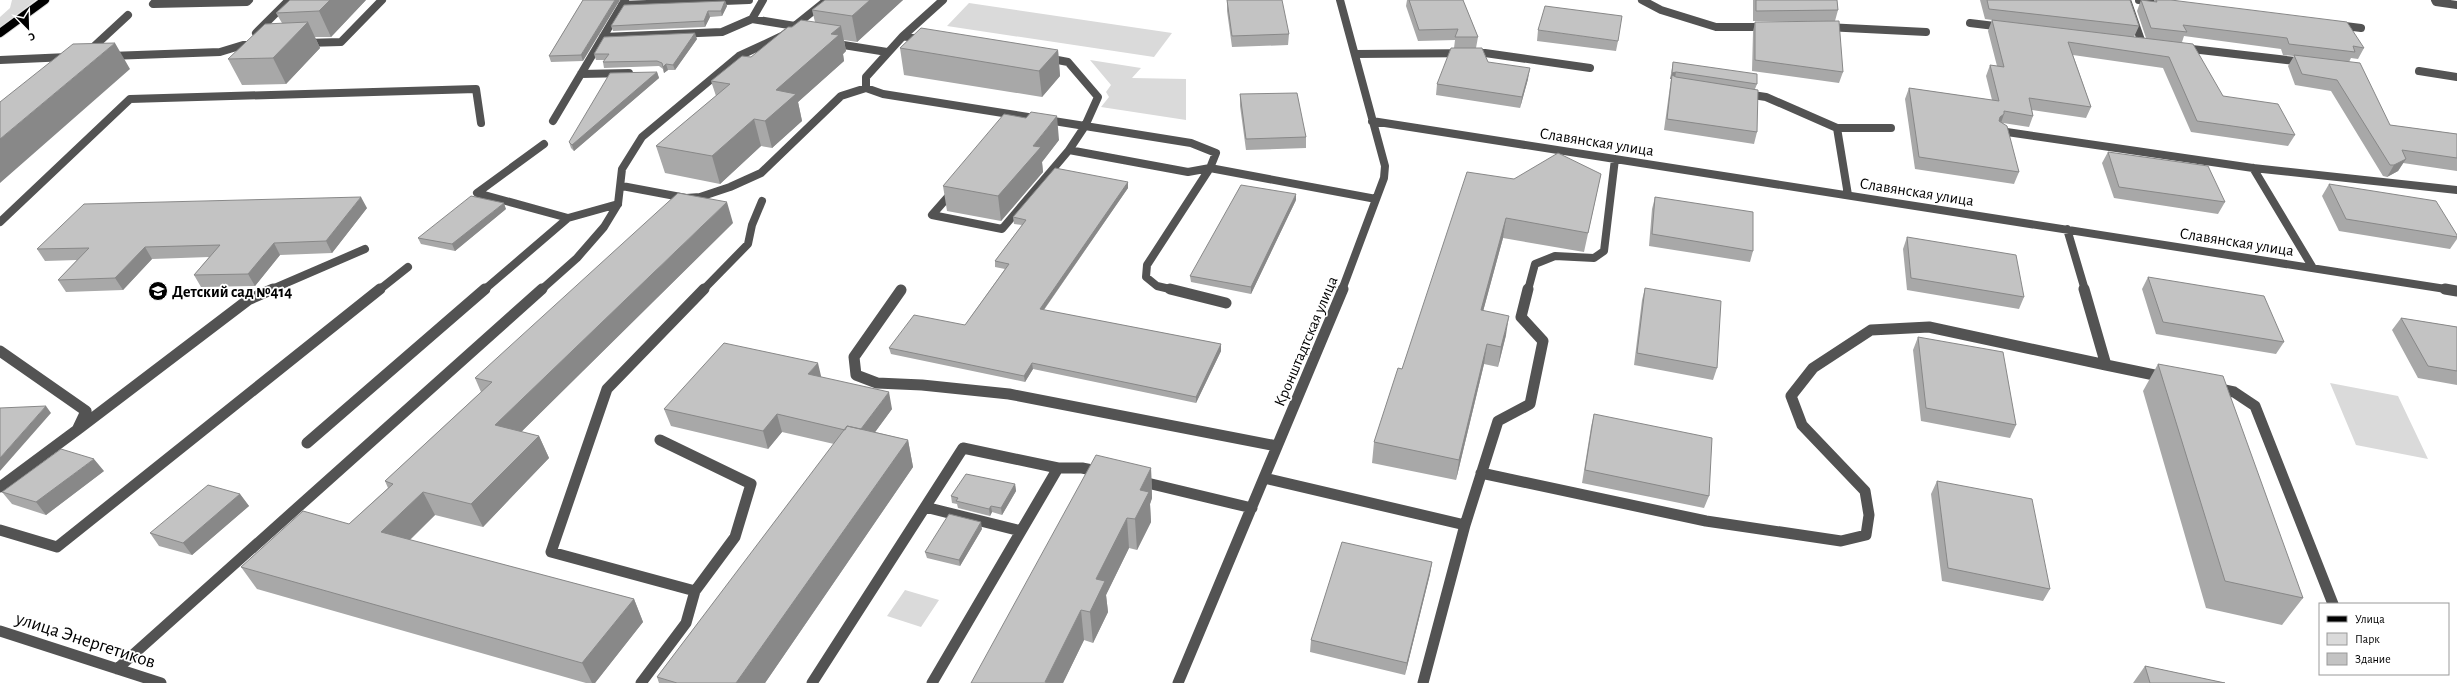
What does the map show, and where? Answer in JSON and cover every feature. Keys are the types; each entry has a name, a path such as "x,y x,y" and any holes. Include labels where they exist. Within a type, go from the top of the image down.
{"main road":[{"path":"0,33 44,0"}],"street":[{"path":"157,0 153,4 247,2 249,0"},
{"path":"243,45 289,0"},
{"path":"296,44 341,42 382,0"},
{"path":"553,121 624,2 749,0"},
{"path":"752,19 763,0"},
{"path":"117,669 577,258 604,227 618,204 622,186 622,169 642,137 739,56 782,36 827,0"},
{"path":"866,88 866,77 887,52 942,0"},
{"name":"Кронштадтская улица","path":"1178,683 1335,310 1384,178 1384,166 1340,0"},
{"path":"1642,0 1661,10 1716,27 1777,27"},
{"path":"2127,0 2142,43"},
{"path":"2139,0 2171,4"},
{"path":"2435,0 2436,2 2457,5"},
{"path":"128,15 83,56 220,52 243,45 266,44"},
{"path":"603,37 722,32 752,19 795,26"},
{"path":"1970,23 2009,28"},
{"path":"2329,24 2361,28"},
{"path":"1815,27 1853,26 1926,32"},
{"path":"782,36 797,38"},
{"path":"903,36 934,41"},
{"path":"819,41 887,52"},
{"path":"2173,47 2312,63"},
{"path":"1355,54 1485,54 1590,68"},
{"path":"0,60 76,57"},
{"path":"963,180 932,215 1002,229 1069,150 1085,126 1098,97 1068,62 1037,57"},
{"path":"2419,71 2457,77"},
{"path":"581,74 636,72"},
{"path":"0,222 130,99 476,88 481,123"},
{"path":"622,186 686,198 700,197 730,187 761,173 841,96 866,88 883,94 1191,143 1216,153 1210,168 1147,265 1146,277 1157,286 1226,303"},
{"path":"1735,92 1766,97 1837,128 1891,128"},
{"name":"Славянская улица","path":"1372,121 2457,291"},
{"path":"1837,128 1848,195"},
{"path":"2000,131 2254,168 2457,190"},
{"path":"544,144 477,193 568,218"},
{"path":"1069,150 1188,172 1210,168 1376,199"},
{"path":"1423,683 1465,525 1498,422 1530,404 1543,341 1521,317 1536,264 1555,256 1594,258 1604,251 1615,159"},
{"path":"2254,168 2313,268"},
{"path":"694,591 551,552 607,389 748,244 752,225 762,201"},
{"path":"306,443 568,218 618,204"},
{"path":"2067,229 2106,365"},
{"path":"0,487 248,300 365,249"},
{"path":"0,530 57,548 408,266"},
{"path":"901,290 854,357 856,375 877,383 922,384 1009,394 1277,446"},
{"path":"1481,473 1706,522 1841,541 1866,535 1869,515 1865,491 1802,425 1791,396 1813,368 1871,330 1929,327 2174,379"},
{"path":"0,351 86,411 77,430"},
{"path":"2204,386 2234,392 2255,406 2333,603"},
{"path":"641,683 686,623 694,591 735,537 751,484 660,440"},
{"path":"812,683 963,448 1058,468 1082,468 1111,475"},
{"path":"932,683 1058,468"},
{"path":"1126,478 1252,508"},
{"path":"1264,478 1465,525"},
{"path":"925,507 1021,530"},
{"name":"улица Энергетиков","path":"0,631 117,669 141,680 161,683"}],"green space":[{"path":"12,0 36,0 0,27 0,17 10,8"},
{"path":"969,3 1172,33 1154,57 947,26"},
{"path":"1090,60 1141,68 1132,78 1186,79 1186,120 1101,107 1109,97 1106,92 1111,85"},
{"path":"2330,383 2398,396 2428,459 2356,445"},
{"path":"905,590 939,600 921,627 887,616"}],"building":[{"path":"290,0 330,0 319,11 276,13"},
{"path":"583,0 615,0 581,55 549,56"},
{"path":"825,0 870,0 852,16 812,10"},
{"path":"1227,0 1282,0 1289,34 1232,36"},
{"path":"1409,0 1463,0 1478,37 1455,37 1458,29 1419,30"},
{"path":"1756,0 1837,0 1838,10 1756,11"},
{"path":"1987,0 2130,0 2139,26 1989,9"},
{"path":"2141,0 2157,2 2156,0 2171,0 2347,22 2364,48 2353,46 2355,52 2289,44 2287,38 2183,25 2187,32 2151,28"},
{"path":"725,1 721,11 708,11 704,21 611,26 624,5"},
{"path":"1545,6 1622,16 1618,41 1538,30"},
{"path":"801,20 841,26 831,34 839,35 776,90 796,94 765,121 754,119 712,156 656,146 730,84 711,81 742,56 751,57 788,27 792,27"},
{"path":"1992,20 2193,44 2223,96 2278,104 2295,135 2197,121 2169,57 2068,42 2091,107 2029,98 2033,116 2004,111 2004,114 2000,117 1999,121 2007,126 2019,172 1919,157 1909,88 1999,101 1990,65 2004,67"},
{"path":"1839,21 1843,72 1755,60 1755,22"},
{"path":"308,22 273,58 228,59 265,24"},
{"path":"921,28 1058,50 1039,71 900,48"},
{"path":"695,33 673,65 666,64 663,67 662,63 657,61 603,62 609,54 594,54 604,37"},
{"path":"115,43 0,139 0,102 73,44"},
{"path":"1451,48 1482,48 1488,62 1530,68 1522,97 1437,84"},
{"path":"2294,55 2360,63 2390,125 2457,134 2457,158 2402,150 2406,159 2394,165 2390,165 2337,80 2302,74"},
{"path":"1673,62 1757,74 1757,84 1676,72 1672,73"},
{"path":"657,72 572,145 569,142 610,73"},
{"path":"1672,75 1676,77 1758,90 1757,132 1667,119"},
{"path":"1297,93 1306,137 1246,139 1240,94"},
{"path":"1031,112 1057,116 1033,146 1041,147 998,196 943,186 1004,114 1026,118"},
{"path":"2108,152 2208,166 2225,202 2119,187"},
{"path":"1558,153 1601,174 1588,233 1506,218 1481,310 1509,316 1501,347 1487,344 1459,460 1374,442 1398,368 1402,369 1467,172 1514,179"},
{"path":"1055,168 1128,182 1040,309 1221,344 1196,397 1032,363 1024,376 889,348 914,315 965,325 1009,264 995,261 1026,220 1013,217"},
{"path":"2329,184 2436,201 2457,237 2346,219"},
{"path":"1241,185 1296,194 1251,287 1190,276"},
{"path":"678,193 727,202 495,425 539,436 471,504 423,492 381,532 634,599 582,663 241,567 303,511 349,524 393,484 385,481 492,382 475,378"},
{"path":"471,196 504,203 452,244 418,238"},
{"path":"361,197 326,241 274,243 248,274 194,275 220,245 145,247 115,278 58,280 89,248 37,249 84,204"},
{"path":"1655,197 1753,212 1753,251 1652,234"},
{"path":"1907,237 2016,255 2024,297 1911,278"},
{"path":"2148,277 2264,296 2284,342 2163,322"},
{"path":"1645,288 1721,301 1717,368 1637,353"},
{"path":"2401,318 2457,327 2457,371 2428,366"},
{"path":"1918,337 2003,352 2016,425 1926,408"},
{"path":"724,343 818,363 808,374 889,392 861,429 847,426 845,430 777,414 763,431 664,409"},
{"path":"2158,364 2223,376 2303,598 2225,581"},
{"path":"46,406 0,458 0,408"},
{"path":"1594,414 1712,438 1709,496 1585,470"},
{"path":"847,426 908,440 736,683 677,683 657,677"},
{"path":"61,449 94,459 36,502 2,492"},
{"path":"1096,455 1151,468 1140,490 1149,492 1135,519 1127,518 1096,579 1105,581 1090,612 1081,610 1045,682 1049,683 971,683"},
{"path":"966,474 1015,484 1001,508 991,506 989,509 956,501 958,498 951,496"},
{"path":"1937,481 2032,499 2050,589 1948,568"},
{"path":"208,485 240,494 183,543 150,533"},
{"path":"949,514 981,522 959,560 925,552"},
{"path":"1342,542 1432,562 1407,663 1311,640"},
{"path":"2145,666 2225,683 2150,683"}],"place":[{"name":"Детский сад №414","path":"158,291"}]}
